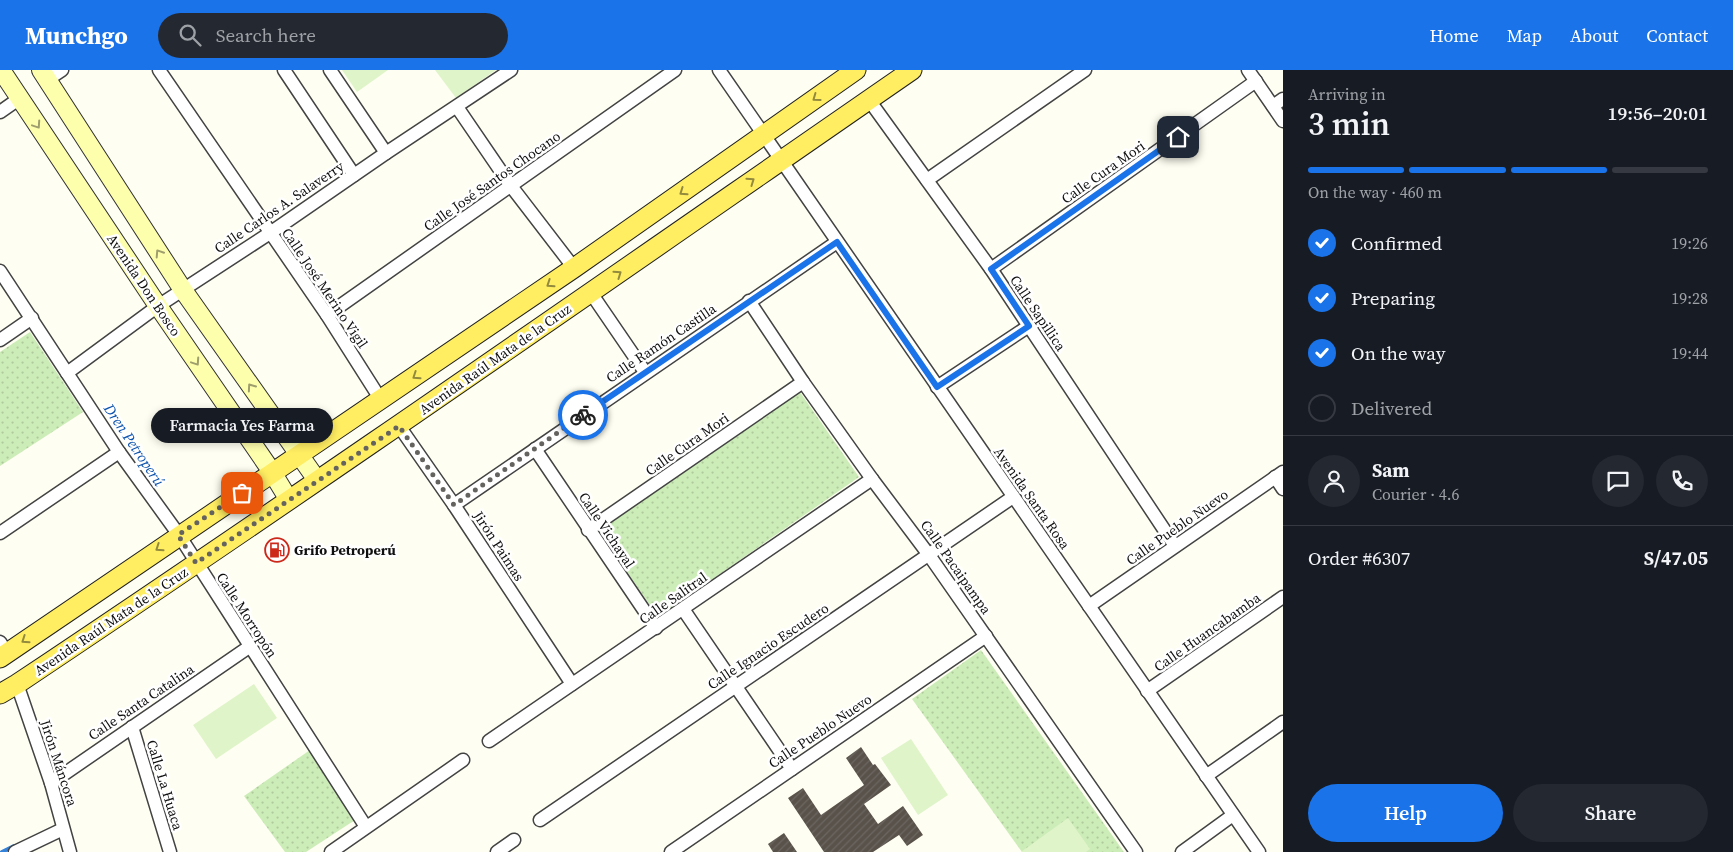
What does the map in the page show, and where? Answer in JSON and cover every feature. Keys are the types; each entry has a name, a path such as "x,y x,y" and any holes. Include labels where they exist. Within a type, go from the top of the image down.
{"main road":[{"name":"Avenida Raúl Mata de la Cruz","path":"0,694 399,426 912,70"},
{"path":"2,651 382,400 764,136 853,71"}],"street":[{"name":"Avenida Don Bosco","path":"1,70 289,500"},
{"name":"Calle José Merino Vigil","path":"159,70 327,315 382,400"},
{"path":"284,70 354,175"},
{"path":"330,70 386,152"},
{"name":"Calle Carlos A. Salaverry","path":"67,373 158,306 270,234 386,152 511,70"},
{"name":"Calle José Santos Chocano","path":"327,315 675,70"},
{"name":"Avenida Santa Rosa","path":"719,70 1259,852"},
{"path":"927,180 1086,70"},
{"path":"1248,70 1256,81 1278,102 1283,121"},
{"path":"50,73 183,290 317,480"},
{"name":"Calle Cura Mori","path":"991,269 1256,81"},
{"path":"0,112 20,98"},
{"name":"Calle Sapillica","path":"869,100 991,269 1175,546"},
{"path":"457,106 511,186 574,268"},
{"name":"Calle Ramón Castilla","path":"454,505 644,372 837,242"},
{"name":"Calle Morropón","path":"0,271 119,452 178,535 366,827"},
{"path":"591,293 644,372"},
{"name":"Calle Pacaipampa","path":"749,301 803,382 872,479 929,554 1136,852"},
{"path":"0,340 32,318"},
{"path":"937,387 1029,326"},
{"name":"Calle Cura Mori","path":"588,530 803,382"},
{"name":"Jirón Paimas","path":"399,426 454,505 572,684"},
{"name":"Calle Vichayal","path":"535,448 588,530 656,628"},
{"path":"0,533 119,452"},
{"path":"1279,475 1283,489"},
{"name":"Calle Pueblo Nuevo","path":"1088,606 1279,475"},
{"name":"Calle Salitral","path":"489,741 872,479"},
{"name":"Calle Ignacio Escudero","path":"540,820 1014,497"},
{"name":"Calle Huancabamba","path":"1147,691 1283,597"},
{"path":"683,609 792,769"},
{"name":"Calle Pueblo Nuevo","path":"671,852 685,848 792,769 986,636"},
{"name":"Calle Santa Catalina","path":"51,783 249,647"},
{"name":"Jirón Máncora","path":"17,684 51,783 70,852"},
{"path":"1206,776 1283,722"},
{"name":"Calle La Huaca","path":"132,727 170,852"},
{"path":"331,852 462,760"},
{"path":"1182,852 1233,815"},
{"path":"15,852 63,829"},
{"path":"497,852 514,840"}],"green space":[{"path":"342,70 388,70 357,92"},
{"path":"435,70 496,70 456,98"},
{"path":"30,332 83,412 0,466 0,352"},
{"path":"800,392 859,477 658,617 599,531"},
{"path":"981,650 1124,852 1022,852 912,699"},
{"path":"254,684 277,718 216,759 193,725"},
{"path":"911,739 948,795 918,815 881,758"},
{"path":"310,750 355,820 306,852 285,852 244,796"},
{"path":"1068,818 1090,849 1086,852 1021,852"}],"building":[{"path":"861,747 873,765 875,764 891,785 864,804 878,824 903,806 923,835 907,846 899,835 873,852 824,852 788,798 803,788 821,815 864,785 846,758"},
{"path":"784,833 797,852 773,852 768,844"}],"waterway":[{"name":"Dren Petroperú","path":"2,852 14,846"}],"way so far":[{"path":"242,493 178,535 196,563 399,426 454,505 583,415"}],"place":[{"name":"Farmacia Yes Farma","path":"242,493"},
{"name":"Grifo Petroperú","path":"277,550"}],"route":[{"path":"583,415 837,242 937,387 1029,326 991,269 1178,137"}]}
